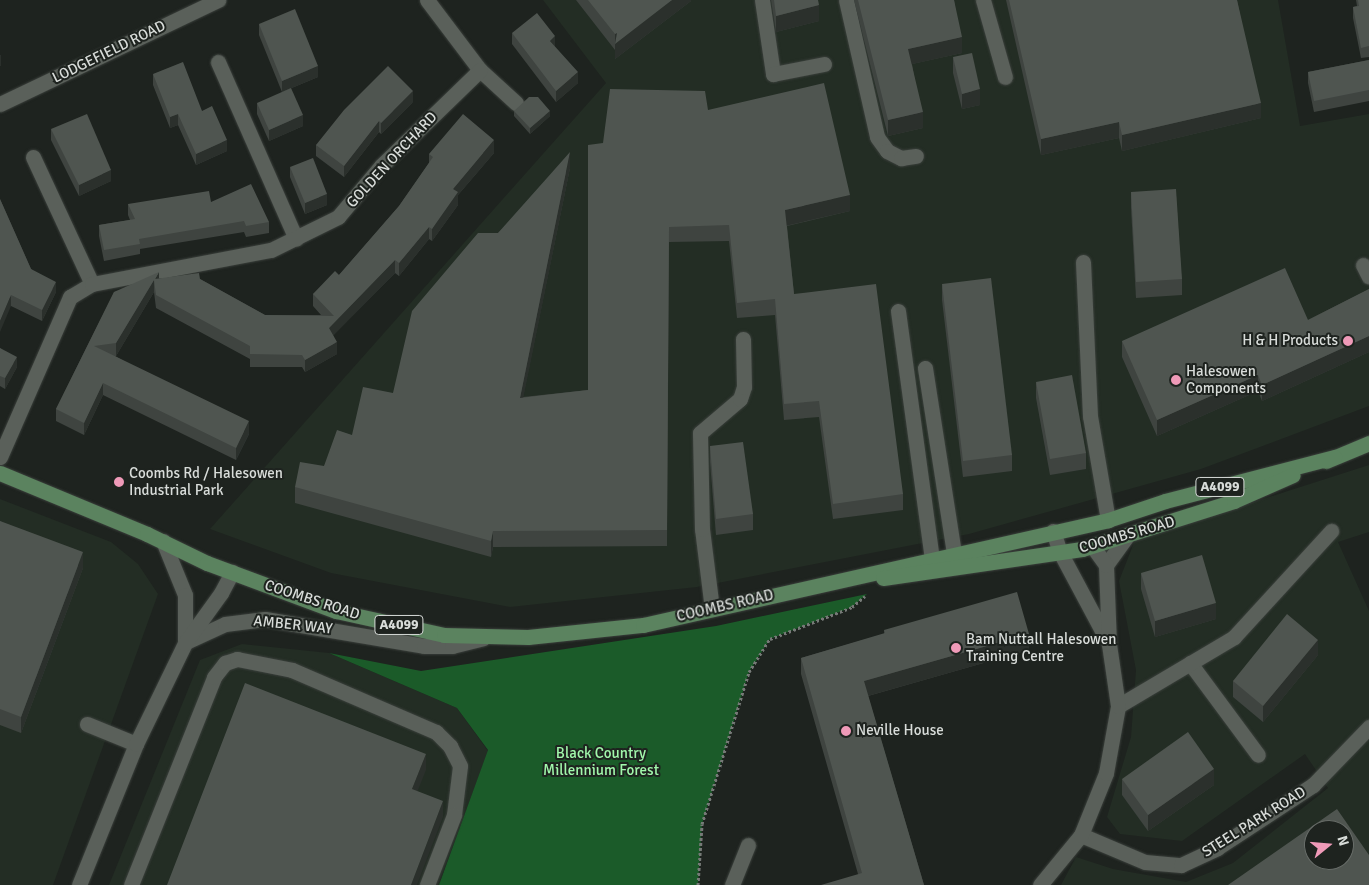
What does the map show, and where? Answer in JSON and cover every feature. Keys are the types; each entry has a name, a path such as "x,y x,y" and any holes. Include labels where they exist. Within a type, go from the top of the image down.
{"main road":[{"name":"COOMBS ROAD","path":"1092,546 1234,501 1369,443"},
{"name":"COOMBS ROAD","path":"820,585 1009,561 1108,520 1165,501 1334,457"},
{"name":"COOMBS ROAD","path":"0,473 232,572 336,611 444,635 528,637 643,625 1007,542 1021,550 1057,542"},
{"path":"1057,542 1086,538 1092,546"}],"street":[{"name":"LODGEFIELD ROAD","path":"0,104 218,0"},
{"path":"427,0 480,70 516,103"},
{"path":"762,0 773,74 824,64"},
{"path":"846,0 877,137 887,151 901,158 916,156"},
{"path":"983,0 1006,77"},
{"path":"218,62 296,239"},
{"name":"GOLDEN ORCHARD","path":"0,457 70,296 92,284 271,250 338,217 381,166 480,70"},
{"path":"33,156 92,284"},
{"path":"1083,262 1090,416 1108,520"},
{"path":"898,311 932,558"},
{"path":"712,609 702,529 700,433 740,399 744,387 743,339"},
{"path":"925,368 954,554 960,560 998,554 1009,561"},
{"path":"1118,706 1234,637 1331,531"},
{"path":"1106,566 1127,536"},
{"path":"163,541 185,595 185,643"},
{"path":"1057,542 1109,644"},
{"path":"1040,885 1081,835 1106,773 1118,706 1109,644 1106,566 1092,546"},
{"path":"80,885 136,744 185,643 221,593 232,572"},
{"name":"AMBER WAY","path":"185,643 225,624 265,619 424,646 452,646 492,636"},
{"path":"131,885 214,677 225,663 237,659 292,670 436,732 450,746 460,766 455,806 427,885"},
{"path":"1190,663 1258,755"},
{"path":"87,724 136,744"},
{"name":"STEEL PARK ROAD","path":"1081,835 1144,862 1181,865 1217,848 1313,784 1369,728"},
{"path":"732,885 748,845"}],"path":[{"path":"698,885 702,824 749,672 770,640 852,607 867,594"}],"shaded area":[{"path":"543,0 1278,0 1300,126 1369,114 1369,406 1201,469 969,534 697,587 510,607 331,573 210,529 606,83"},
{"path":"1369,465 1369,532 1338,542 1369,611 1369,885 1061,885 1076,857 1113,869 1186,882 1233,863 1328,788 1305,754 1182,841 1120,834 1107,817 1131,737 1136,670 1119,581 1135,540"},
{"path":"0,499 111,542 138,564 158,594 53,885 0,885"},
{"path":"242,644 329,653 457,708 488,751 439,885 109,885 200,660"}],"green space":[{"name":"Black Country Millennium Forest","path":"867,594 852,607 770,639 749,672 702,824 698,885 439,885 488,750 457,708 329,653 421,671 716,626"}],"building":[{"path":"588,0 672,0 615,44 617,33 615,34"},
{"path":"774,0 818,0 819,5 776,16"},
{"path":"858,0 954,0 962,37 908,49 923,112 888,120"},
{"path":"1009,0 1237,0 1261,103 1122,135 1119,122 1041,139"},
{"path":"1358,0 1369,0 1369,46 1361,48 1353,7 1359,6"},
{"path":"295,9 318,66 282,81 259,24"},
{"path":"537,13 555,36 550,41 578,72 556,91 512,33"},
{"path":"972,53 980,89 962,94 953,57"},
{"path":"1369,60 1369,90 1314,101 1308,72"},
{"path":"183,62 202,111 212,106 227,140 196,154 178,114 170,117 153,74"},
{"path":"388,66 413,91 381,123 379,121 344,166 316,145 344,110"},
{"path":"824,83 850,195 785,210 794,294 876,284 903,494 833,504 819,401 784,404 775,299 737,303 729,225 669,227 667,530 493,531 491,541 295,487 300,462 324,466 337,430 352,435 363,387 393,393 412,311 478,233 498,233 570,152 520,398 588,390 588,145 603,143 610,89 705,91 708,110"},
{"path":"291,88 303,115 269,130 257,103"},
{"path":"529,97 538,97 550,111 530,128 514,111"},
{"path":"87,114 111,170 79,185 51,129"},
{"path":"463,114 494,140 453,189 458,192 432,229 429,227 399,263 395,260 329,328 337,342 305,360 302,355 250,354 250,346 156,295 154,280 116,343 94,346 249,421 236,448 103,383 84,423 56,409 114,292 159,272 155,279 199,273 200,279 265,315 334,316 313,294 335,271 339,275 399,206 433,157 429,154"},
{"path":"313,158 327,194 305,203 290,167"},
{"path":"251,184 269,222 246,226 244,221 139,239 140,244 104,250 99,225 135,219 128,204 209,191 211,202"},
{"path":"1176,189 1182,279 1136,282 1131,192"},
{"path":"0,199 31,269 56,282 42,310 11,295 0,321"},
{"path":"1285,268 1308,320 1369,289 1369,336 1262,385 1258,375 1157,420 1122,341"},
{"path":"991,278 1012,455 963,461 942,284"},
{"path":"0,348 17,357 5,378 0,376"},
{"path":"1072,375 1086,453 1050,459 1036,382"},
{"path":"743,442 753,514 716,519 710,446"},
{"path":"0,521 83,552 21,717 0,709"},
{"path":"1202,555 1216,603 1155,621 1141,573"},
{"path":"1017,592 1029,634 864,681 924,885 821,885 862,873 801,658 885,633 884,630"},
{"path":"1287,614 1318,640 1263,706 1233,681"},
{"path":"245,683 426,754 412,789 443,801 411,885 167,885"},
{"path":"1188,732 1214,769 1148,815 1122,779"},
{"path":"1337,809 1345,820 1321,820"},
{"path":"1304,832 1304,870 1354,870 1354,833 1369,855 1369,885 1228,885"}],"place":[{"name":"H & H Products","path":"1348,341"},
{"name":"Halesowen Components","path":"1176,380"},
{"name":"Coombs Rd / Halesowen Industrial Park","path":"119,482"},
{"name":"Bam Nuttall Halesowen Training Centre","path":"956,648"},
{"name":"Neville House","path":"846,731"}]}
